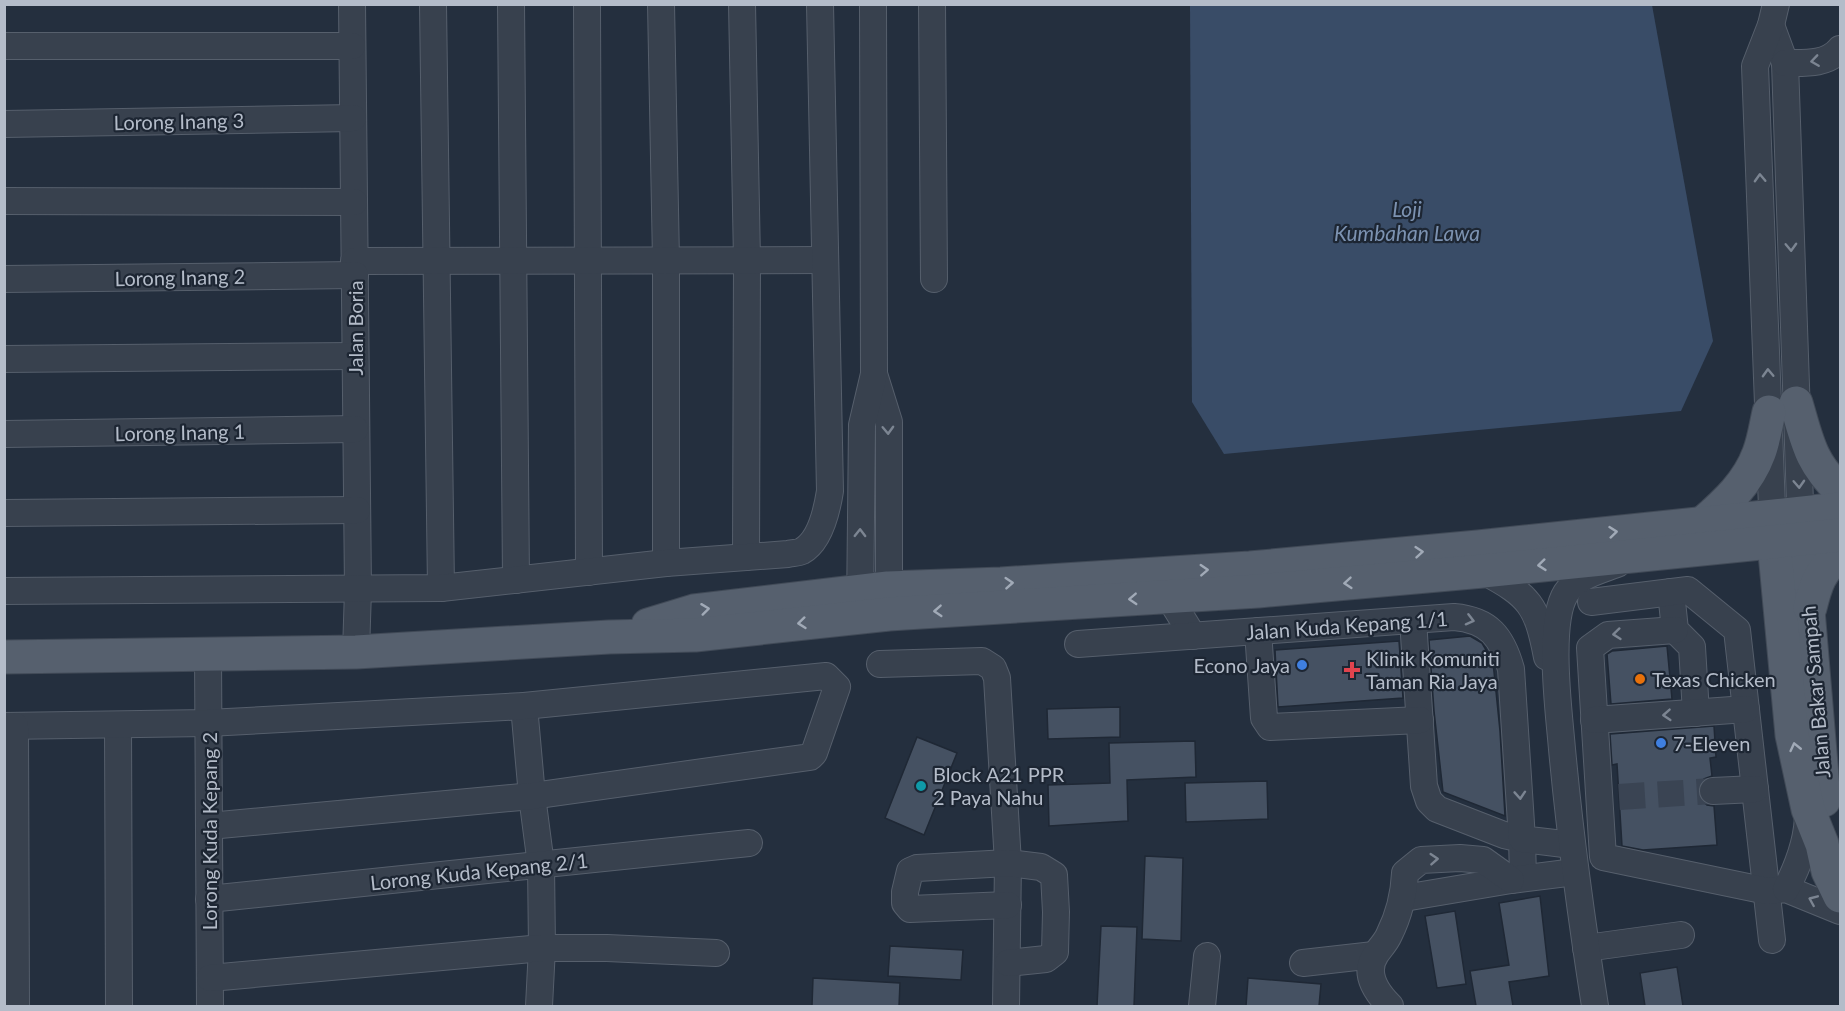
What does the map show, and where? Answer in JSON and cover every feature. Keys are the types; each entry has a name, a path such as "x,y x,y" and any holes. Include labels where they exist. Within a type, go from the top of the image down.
{"main road":[{"path":"1782,408 1826,477 1840,490"},
{"path":"1703,523 1729,500 1746,480 1782,408"},
{"path":"4,657 356,652 609,637 694,611 874,602 1169,597 1258,591 1729,547 1840,509"},
{"path":"874,602 1001,584 1250,568 1703,523 1787,527 1840,535"},
{"name":"Jalan Bakar Sampah","path":"1787,527 1794,614 1825,808 1822,844"},
{"path":"1729,547 1747,560 1794,614 1830,563 1840,554"},
{"name":"Jalan Bakar Sampah","path":"1794,614 1792,735 1808,809 1822,844 1827,871 1840,896"}],"street":[{"name":"Jalan Boria","path":"352,4 358,590 356,652"},
{"path":"433,4 441,588"},
{"path":"511,4 516,580"},
{"path":"587,4 589,572"},
{"path":"661,4 666,260 666,563"},
{"path":"742,4 747,260 746,557"},
{"path":"4,591 441,588 666,563 788,554 801,551 810,545 828,504 830,491 820,4"},
{"path":"873,4 874,374 862,425 874,602"},
{"path":"932,4 934,279"},
{"path":"1773,15 1785,63 1782,408"},
{"path":"1773,15 1755,66 1782,408 1787,527"},
{"path":"4,46 352,45"},
{"path":"1785,63 1825,60 1840,49"},
{"name":"Lorong Inang 3","path":"4,124 353,118"},
{"path":"4,201 354,202"},
{"name":"Lorong Inang 2","path":"4,279 354,268 436,261 825,260"},
{"path":"4,359 355,356"},
{"name":"Lorong Inang 1","path":"4,434 355,429"},
{"path":"4,513 357,510"},
{"path":"1595,1006 1567,801 1555,649 1557,622 1565,595 1575,583 1588,575 1642,555"},
{"path":"1483,571 1506,584 1532,606 1540,623 1559,716"},
{"path":"1591,603 1688,590 1737,630 1755,789 1777,890 1772,940"},
{"path":"1258,591 1251,632 1264,718 1270,727 1420,720"},
{"path":"1671,592 1675,630 1692,647 1696,713"},
{"path":"1169,597 1193,636"},
{"name":"Jalan Kuda Kepang 1/1","path":"1078,644 1454,617 1479,622 1493,632 1506,650 1511,669 1522,839 1517,879"},
{"path":"1413,620 1424,786 1430,801 1437,809 1504,835 1572,845"},
{"path":"1675,630 1608,634 1590,648 1594,720 1609,798 1603,857 1777,890 1840,911"},
{"name":"Lorong Kuda Kepang 2","path":"208,655 210,1006"},
{"path":"880,664 982,661 993,668 997,678 1008,864 1006,1006"},
{"path":"16,1006 10,921 10,726 208,723 524,706 826,676 837,687 814,753 810,757 532,796 209,826"},
{"path":"524,706 541,864 542,948 539,1006"},
{"path":"1594,720 1746,709"},
{"path":"118,724 119,1006"},
{"path":"1713,791 1755,789"},
{"path":"1567,801 1609,798"},
{"path":"1777,890 1794,873 1805,839 1808,809"},
{"name":"Lorong Kuda Kepang 2/1","path":"209,898 749,843"},
{"path":"1390,1006 1379,995 1371,978 1370,967 1374,956 1388,938 1404,898 1405,873 1421,860 1460,858 1483,860 1517,879"},
{"path":"1008,905 910,909 905,903 905,892 910,871 917,868 1008,864 1041,867 1054,875 1055,951 1046,959 1008,963"},
{"path":"1404,898 1575,872"},
{"path":"1586,948 1681,935"},
{"path":"210,978 542,948 608,948 716,953"},
{"path":"1202,1006 1207,956"},
{"path":"1303,963 1374,956"}],"water":[{"name":"Loji Kumbahan Lawa","path":"1190,5 1652,5 1713,341 1681,411 1224,454 1192,402"}],"building":[{"path":"1470,636 1482,643 1493,662 1505,816 1443,792 1429,640"},
{"path":"1399,641 1403,698 1278,707 1275,650"},
{"name":"Texas Chicken","path":"1667,646 1672,699 1611,704 1607,654 1612,651"},
{"path":"1120,707 1120,737 1048,739 1047,709"},
{"path":"1714,726 1716,757 1710,758 1712,776 1704,779 1698,791 1701,800 1707,805 1714,806 1717,845 1643,850 1622,846 1617,764 1612,765 1610,734"},
{"name":"Block A21 PPR 2 Paya Nahu","path":"917,737 957,753 924,835 885,818"},
{"path":"1195,741 1196,777 1127,780 1128,821 1049,826 1048,785 1110,783 1109,743"},
{"path":"1267,781 1268,819 1186,822 1185,783"},
{"path":"1145,856 1183,858 1181,941 1142,939"},
{"path":"1540,896 1549,976 1509,982 1513,1006 1476,1006 1470,971 1509,965 1499,903"},
{"path":"1455,911 1466,984 1437,988 1425,916"},
{"path":"1101,926 1137,927 1134,1006 1097,1006"},
{"path":"890,946 963,950 961,980 888,976"},
{"path":"1677,967 1683,1006 1645,1006 1640,973"},
{"path":"813,978 900,983 899,1006 812,1006"},
{"path":"1248,978 1321,984 1319,1006 1246,1006"}],"tunnel":[{"path":"1619,797 1713,791"}],"place":[{"name":"Econo Jaya","path":"1302,665"},
{"name":"Klinik Komuniti Taman Ria Jaya","path":"1352,670"},
{"name":"Texas Chicken","path":"1640,679"},
{"name":"7-Eleven","path":"1661,743"},
{"name":"Block A21 PPR 2 Paya Nahu","path":"921,786"}]}
